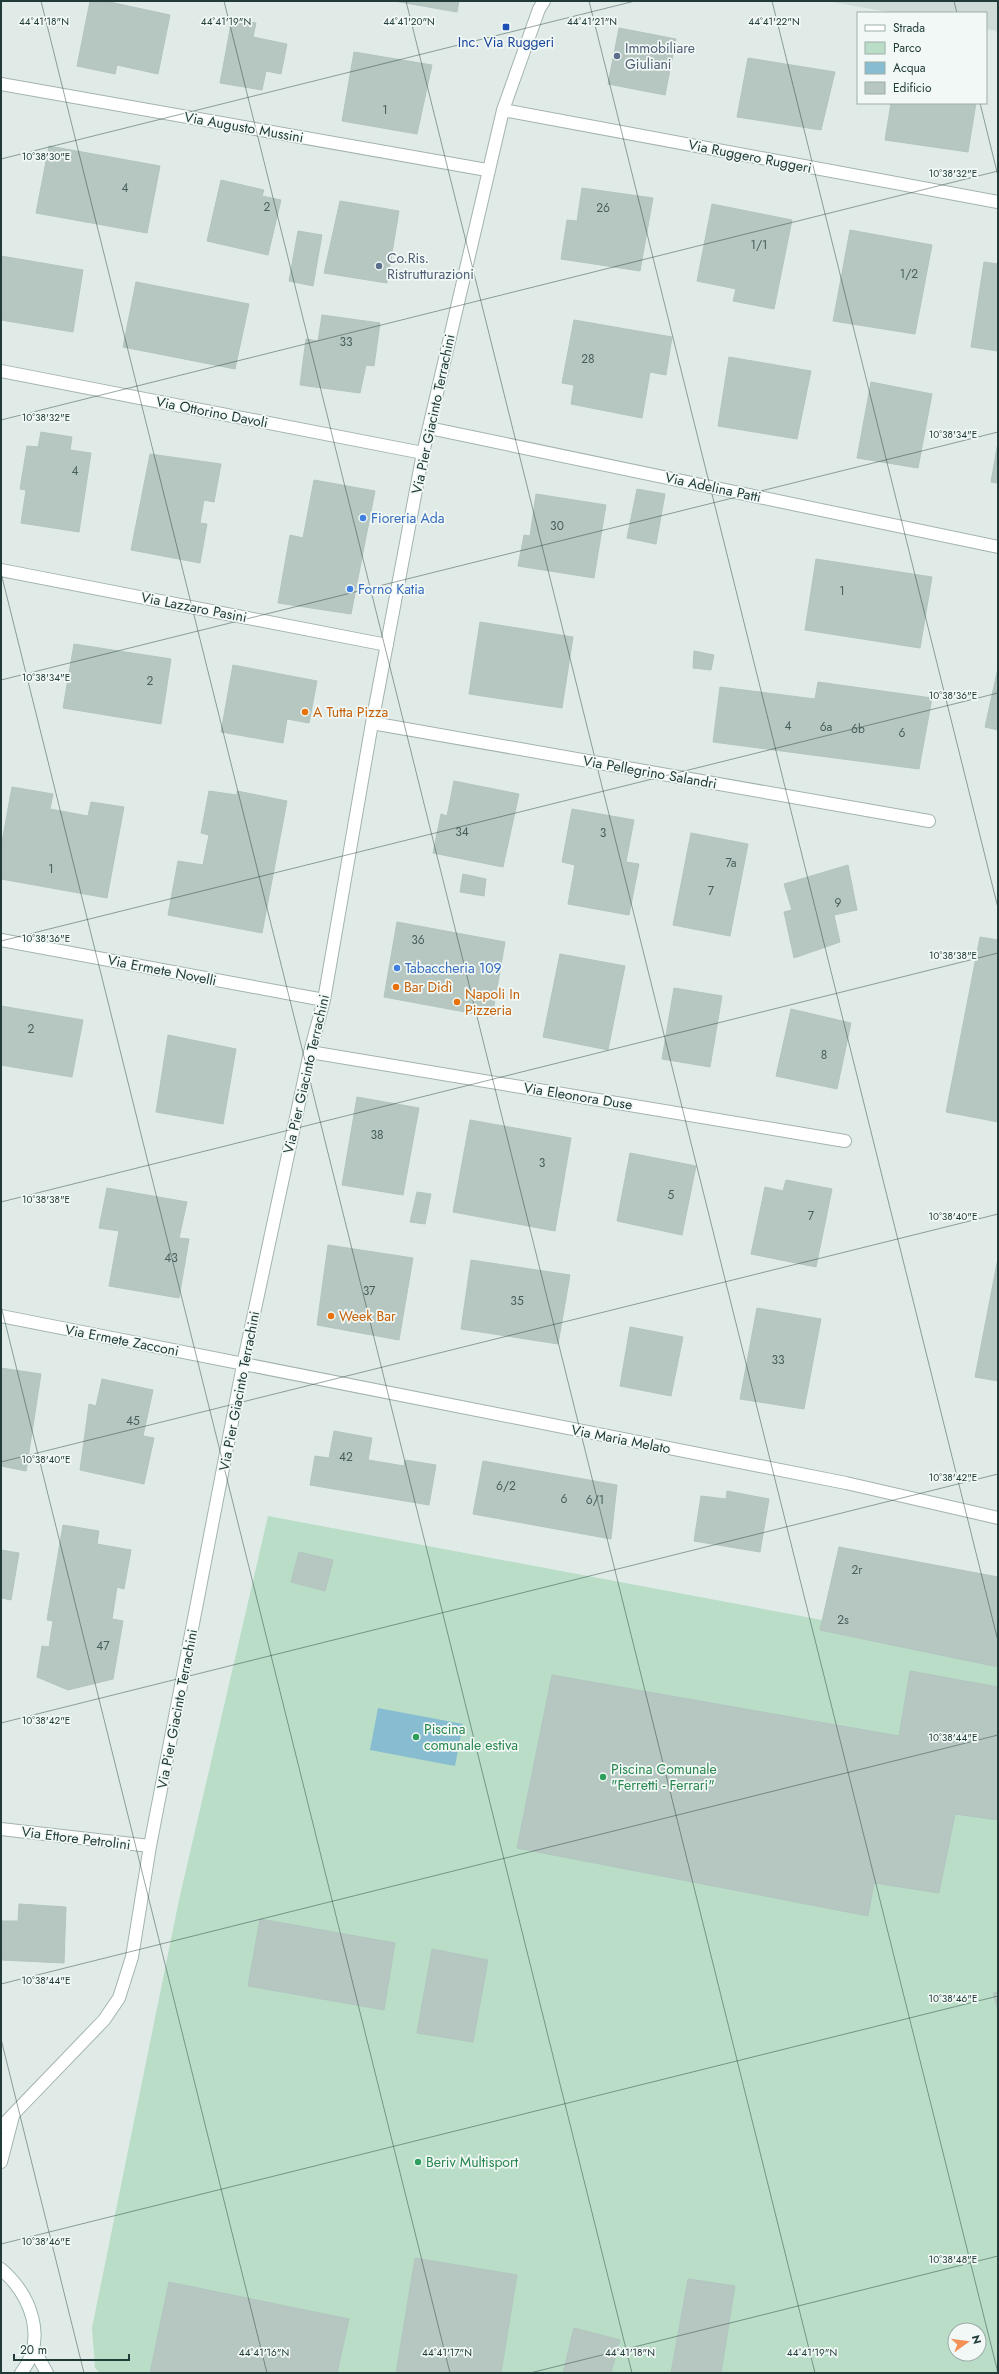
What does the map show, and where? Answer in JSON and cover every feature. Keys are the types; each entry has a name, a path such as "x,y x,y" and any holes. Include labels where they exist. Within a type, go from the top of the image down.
{"street":[{"name":"Via Pier Giacinto Terrachini","path":"1,2127 104,2020 119,1998 132,1957 150,1846 243,1365 310,1052 324,1000 372,723 423,453 503,110 544,1"},
{"name":"Via Augusto Mussini","path":"1,84 488,170"},
{"name":"Via Ruggero Ruggeri","path":"503,110 998,202"},
{"name":"Via Ottorino Davoli","path":"1,371 423,453"},
{"name":"Via Adelina Patti","path":"429,428 998,547"},
{"name":"Via Lazzaro Pasini","path":"1,570 387,645"},
{"name":"Via Pellegrino Salandri","path":"372,723 929,821"},
{"name":"Via Ermete Novelli","path":"1,940 324,1000"},
{"name":"Via Eleonora Duse","path":"310,1052 845,1140"},
{"name":"Via Ermete Zacconi","path":"1,1316 243,1365"},
{"name":"Via Maria Melato","path":"243,1365 846,1483 998,1518"},
{"name":"Via Ettore Petrolini","path":"1,1829 150,1846"},
{"name":"Via Pier Giacinto Terrachini","path":"1,2162 14,2115"},
{"path":"1,2269 16,2282 29,2303 34,2327 33,2348 21,2373"},
{"path":"33,2348 48,2373"}],"shaded area":[{"path":"826,1 998,1 998,31 987,29 987,12 888,12"}],"green space":[{"path":"268,1516 998,1653 998,2373 100,2373 95,2368 92,2328 179,1900"}],"water":[{"name":"Piscina comunale estiva","path":"378,1708 463,1724 455,1766 370,1750"}],"building":[{"path":"90,1 105,1 170,15 158,74 117,65 115,74 77,66"},
{"path":"394,1 459,1 457,12"},
{"path":"232,19 256,23 253,37 287,44 281,74 266,71 262,90 220,83"},
{"path":"619,28 676,39 665,95 608,84"},
{"path":"354,52 432,65 417,134 342,121"},
{"path":"748,58 835,72 821,130 737,117"},
{"path":"891,104 976,104 968,152 885,140"},
{"path":"49,146 160,166 147,233 36,213"},
{"path":"221,180 264,190 262,196 281,200 268,255 207,241"},
{"path":"582,188 653,198 640,271 561,259 567,220 577,221"},
{"path":"340,201 399,211 387,283 324,273"},
{"path":"712,204 792,220 774,309 733,301 736,289 697,281"},
{"path":"850,230 932,245 915,334 833,321"},
{"path":"298,231 322,235 313,286 289,281"},
{"path":"1,256 83,270 73,332 1,320"},
{"path":"984,262 998,264 998,351 971,347"},
{"path":"136,282 249,304 235,369 123,347"},
{"path":"322,315 380,323 374,366 366,365 360,393 300,385 306,339 318,341"},
{"path":"574,320 672,337 666,375 650,372 642,418 571,404 574,385 562,383"},
{"path":"729,357 811,371 797,439 718,426"},
{"path":"871,382 932,394 918,468 857,458"},
{"path":"41,432 72,437 70,450 91,453 79,532 21,523 26,490 20,489 27,446 38,447"},
{"path":"998,442 998,483 991,482"},
{"path":"150,454 221,464 214,502 204,500 200,523 207,524 200,563 131,550"},
{"path":"314,480 375,491 351,614 278,603 290,535 303,538"},
{"path":"637,489 665,494 656,544 627,538"},
{"path":"536,494 606,505 594,578 518,566 524,535 530,536"},
{"path":"816,559 932,577 920,648 805,630"},
{"path":"480,622 573,637 562,708 469,694"},
{"path":"74,644 171,659 161,724 63,708"},
{"path":"694,651 714,655 711,670 693,668"},
{"path":"233,665 317,681 309,723 287,719 283,743 221,732"},
{"path":"998,668 998,730 985,727"},
{"path":"818,682 932,698 919,769 713,742 720,687 815,699"},
{"path":"454,781 519,794 503,867 433,853 441,814 447,816"},
{"path":"12,787 53,794 50,809 88,816 91,802 124,807 107,898 1,879 1,847"},
{"path":"209,791 237,795 237,791 287,801 262,933 168,915 178,861 203,865 209,835 201,833"},
{"path":"572,809 634,820 626,862 639,864 629,915 568,904 575,865 562,862"},
{"path":"691,833 748,844 730,936 673,925"},
{"path":"848,865 857,910 834,915 840,942 794,958 784,912 792,910 784,884"},
{"path":"463,874 486,879 484,896 460,892"},
{"path":"397,922 505,942 492,1017 384,997"},
{"path":"980,937 998,940 998,1122 946,1112"},
{"path":"560,954 625,966 608,1050 543,1037"},
{"path":"674,988 722,996 710,1067 662,1059"},
{"path":"1,1006 83,1020 72,1077 1,1065"},
{"path":"791,1009 851,1023 837,1089 776,1076"},
{"path":"168,1035 236,1049 223,1124 156,1112"},
{"path":"357,1097 419,1108 403,1195 342,1185"},
{"path":"470,1120 571,1138 555,1231 453,1212"},
{"path":"630,1153 696,1166 682,1235 617,1221"},
{"path":"786,1180 832,1189 816,1267 751,1254 765,1187 783,1191"},
{"path":"107,1188 187,1202 179,1238 189,1239 179,1298 109,1286 119,1231 99,1228"},
{"path":"417,1192 431,1194 425,1224 410,1222"},
{"path":"328,1245 413,1258 399,1340 317,1325"},
{"path":"998,1258 998,1381 975,1377"},
{"path":"471,1260 570,1275 558,1344 461,1329"},
{"path":"757,1308 821,1319 804,1409 740,1399"},
{"path":"630,1327 683,1337 671,1396 620,1386"},
{"path":"1,1368 41,1374 26,1471 1,1466"},
{"path":"102,1379 153,1390 143,1436 154,1438 144,1484 80,1470 89,1404 96,1406"},
{"path":"334,1431 372,1438 368,1460 404,1466 405,1460 436,1465 429,1505 310,1485 315,1456 329,1458"},
{"path":"483,1461 617,1485 611,1539 473,1514"},
{"path":"727,1491 769,1499 760,1552 694,1541 701,1496 726,1499"},
{"path":"63,1525 99,1531 97,1544 131,1550 124,1589 117,1587 112,1619 123,1621 113,1679 68,1690 37,1677 42,1646 49,1647 53,1621 47,1620"},
{"path":"839,1547 998,1577 998,1667 820,1630"},
{"path":"1,1550 19,1553 11,1600 2,1598 1,1602"},
{"path":"299,1552 333,1560 325,1591 291,1582"},
{"path":"910,1671 998,1687 998,1820 955,1814 939,1893 874,1883 868,1916 517,1848 552,1675 899,1736"},
{"path":"19,1904 66,1907 64,1963 1,1960 1,1921 18,1921"},
{"path":"260,1919 395,1943 384,2010 248,1986"},
{"path":"432,1949 488,1960 473,2042 417,2033"},
{"path":"998,1992 998,2011 993,1993"},
{"path":"415,2258 517,2275 501,2373 396,2373"},
{"path":"688,2279 735,2286 721,2373 671,2373"},
{"path":"169,2282 349,2319 337,2373 150,2373"},
{"path":"574,2328 620,2340 611,2373 563,2373"}],"place":[{"name":"Inc. Via Ruggeri","path":"506,27"},
{"name":"Immobiliare Giuliani","path":"617,56"},
{"name":"Co.Ris. Ristrutturazioni","path":"379,266"},
{"name":"Fioreria Ada","path":"363,518"},
{"name":"Forno Katia","path":"350,589"},
{"name":"A Tutta Pizza","path":"305,712"},
{"name":"Tabaccheria 109","path":"397,968"},
{"name":"Bar Didì","path":"396,987"},
{"name":"Napoli In Pizzeria","path":"457,1002"},
{"name":"Week Bar","path":"331,1316"},
{"name":"Piscina comunale estiva","path":"416,1737"},
{"name":"Piscina Comunale \"Ferretti - Ferrari\"","path":"603,1777"},
{"name":"Beriv Multisport","path":"418,2162"}]}
